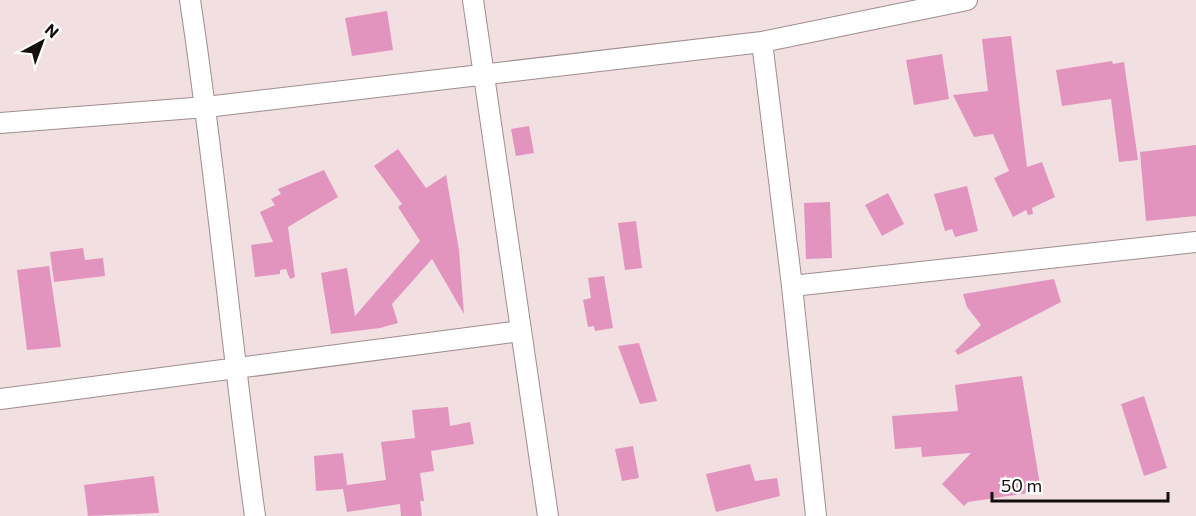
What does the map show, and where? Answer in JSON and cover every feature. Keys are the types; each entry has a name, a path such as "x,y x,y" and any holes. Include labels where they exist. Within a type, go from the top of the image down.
{"street":[{"path":"190,0 206,107 235,368 255,516"},
{"path":"473,0 548,516"},
{"path":"0,123 206,107 762,42 967,0"},
{"path":"762,42 792,286 816,516"},
{"path":"792,286 1196,242"},
{"path":"0,399 520,331"}],"building":[{"path":"387,11 393,50 352,56 345,18"},
{"path":"1011,36 1027,167 1042,162 1055,197 1032,208 1033,214 1028,215 1026,210 1013,217 994,178 1009,171 993,134 974,137 953,95 988,91 982,39"},
{"path":"942,54 949,99 914,105 906,60"},
{"path":"1112,61 1113,64 1124,62 1138,160 1119,162 1111,99 1062,106 1056,70"},
{"path":"529,126 534,153 516,156 511,129"},
{"path":"1196,145 1196,216 1146,221 1140,152"},
{"path":"398,149 426,188 446,175 459,250 464,314 432,259 392,304 398,323 380,328 331,334 321,273 347,268 355,316 420,241 398,207 402,204 374,166"},
{"path":"324,170 338,197 288,227 295,277 290,279 286,269 280,270 280,274 255,277 251,245 273,242 260,212 275,205 271,199 281,194 278,189"},
{"path":"967,186 978,231 955,237 952,229 945,231 934,194"},
{"path":"888,193 904,224 882,236 865,205"},
{"path":"830,202 832,258 806,259 804,203"},
{"path":"636,221 642,268 625,270 618,223"},
{"path":"83,248 85,260 103,258 105,276 54,282 50,252"},
{"path":"49,266 61,347 27,350 17,270"},
{"path":"604,276 613,328 595,331 594,326 588,327 583,300 591,298 588,278"},
{"path":"1054,279 1061,302 958,355 955,351 981,325 967,307 963,294"},
{"path":"639,343 657,401 640,404 618,346"},
{"path":"1022,376 1041,491 968,502 964,506 942,484 971,453 922,457 921,447 895,449 892,416 958,411 955,385"},
{"path":"1144,396 1167,468 1144,476 1121,404"},
{"path":"448,407 450,426 470,422 474,444 431,451 434,471 420,473 424,501 420,501 422,516 401,516 400,504 347,512 343,489 316,491 314,456 343,453 347,485 386,480 381,442 415,438 412,410"},
{"path":"633,446 639,478 622,481 615,449"},
{"path":"750,464 755,481 777,478 780,496 716,512 706,474"},
{"path":"154,476 159,513 88,516 84,485"}]}
